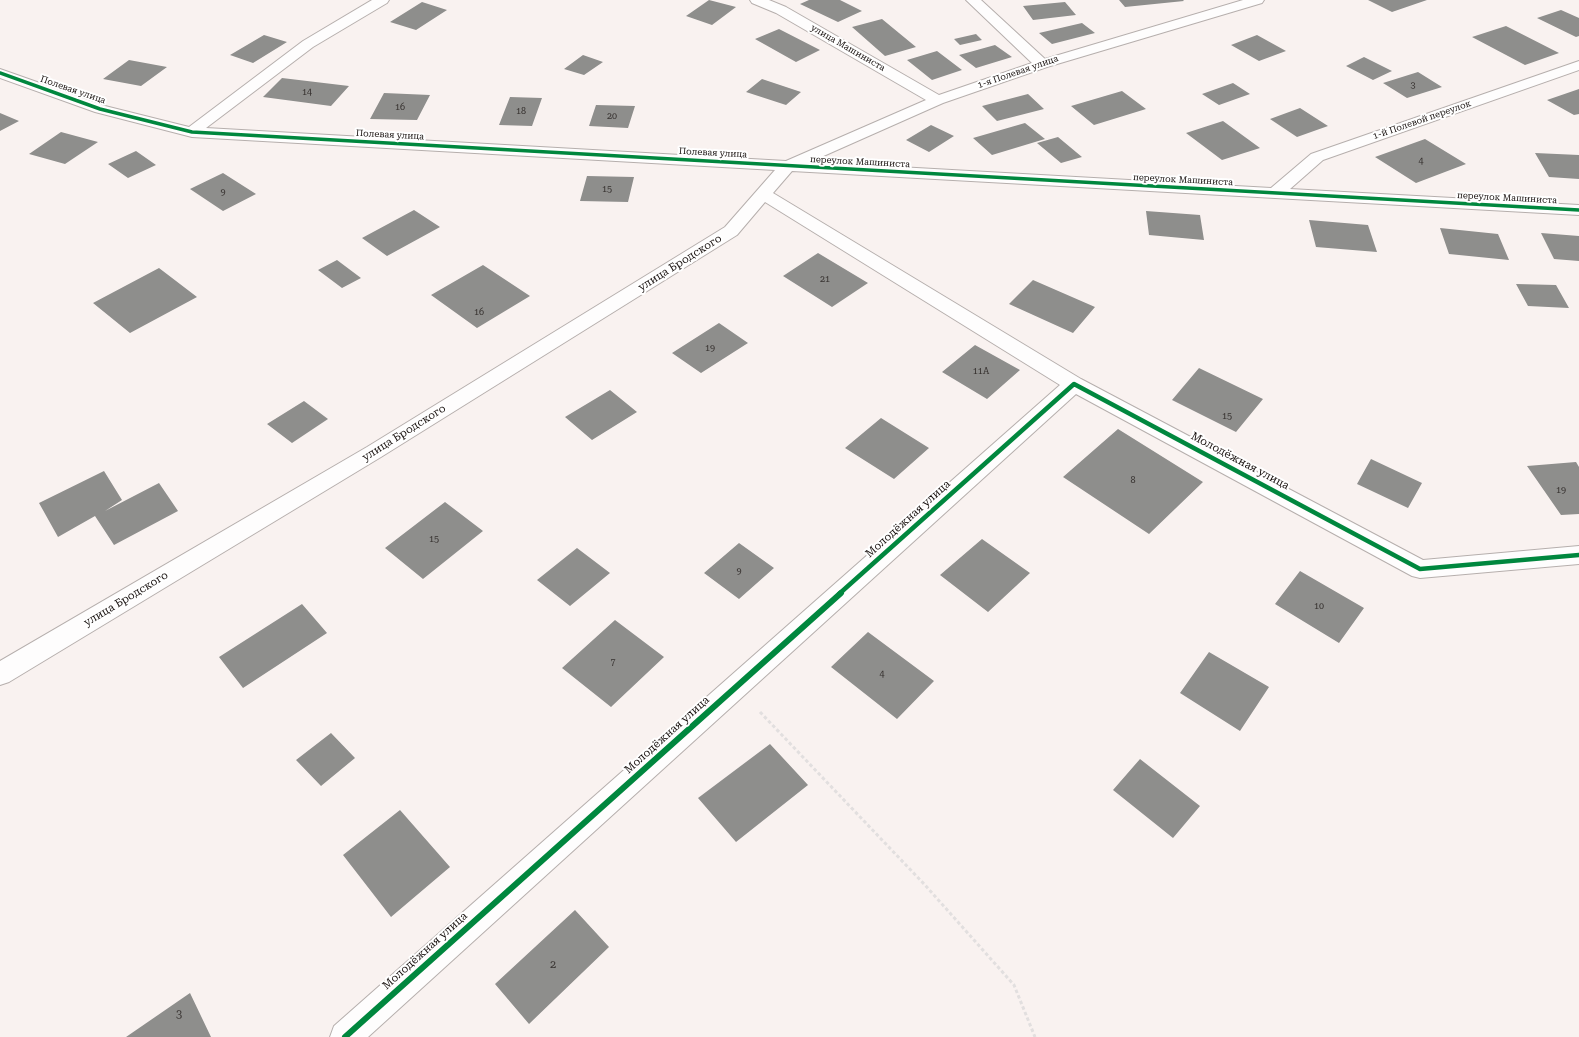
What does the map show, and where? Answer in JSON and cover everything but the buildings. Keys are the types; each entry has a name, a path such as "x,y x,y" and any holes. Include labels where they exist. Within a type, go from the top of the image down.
{"street":[{"path":"192,132 211,116 308,44 382,0"},
{"name":"улица Машиниста","path":"757,0 781,10 938,100"},
{"path":"973,0 1042,64"},
{"name":"1-я Полевая улица","path":"787,166 938,100 1042,64 1257,0"},
{"name":"1-й Полевой переулок","path":"1275,193 1317,157 1579,65"},
{"name":"Полевая улица","path":"0,74 100,109 192,132 787,166"},
{"name":"переулок Машиниста","path":"787,166 1579,210"},
{"name":"улица Бродского","path":"0,674 381,447 731,231 787,166"},
{"path":"763,194 1074,384"},
{"name":"Молодёжная улица","path":"345,1037 1074,384 1420,569 1579,555"}],"path":[{"path":"736,687 924,885 1014,985 1035,1037"}],"cycle path":[{"path":"0,73 100,109 192,132 1579,210"},
{"path":"345,1037 1074,384 1420,569 1579,555"}]}
